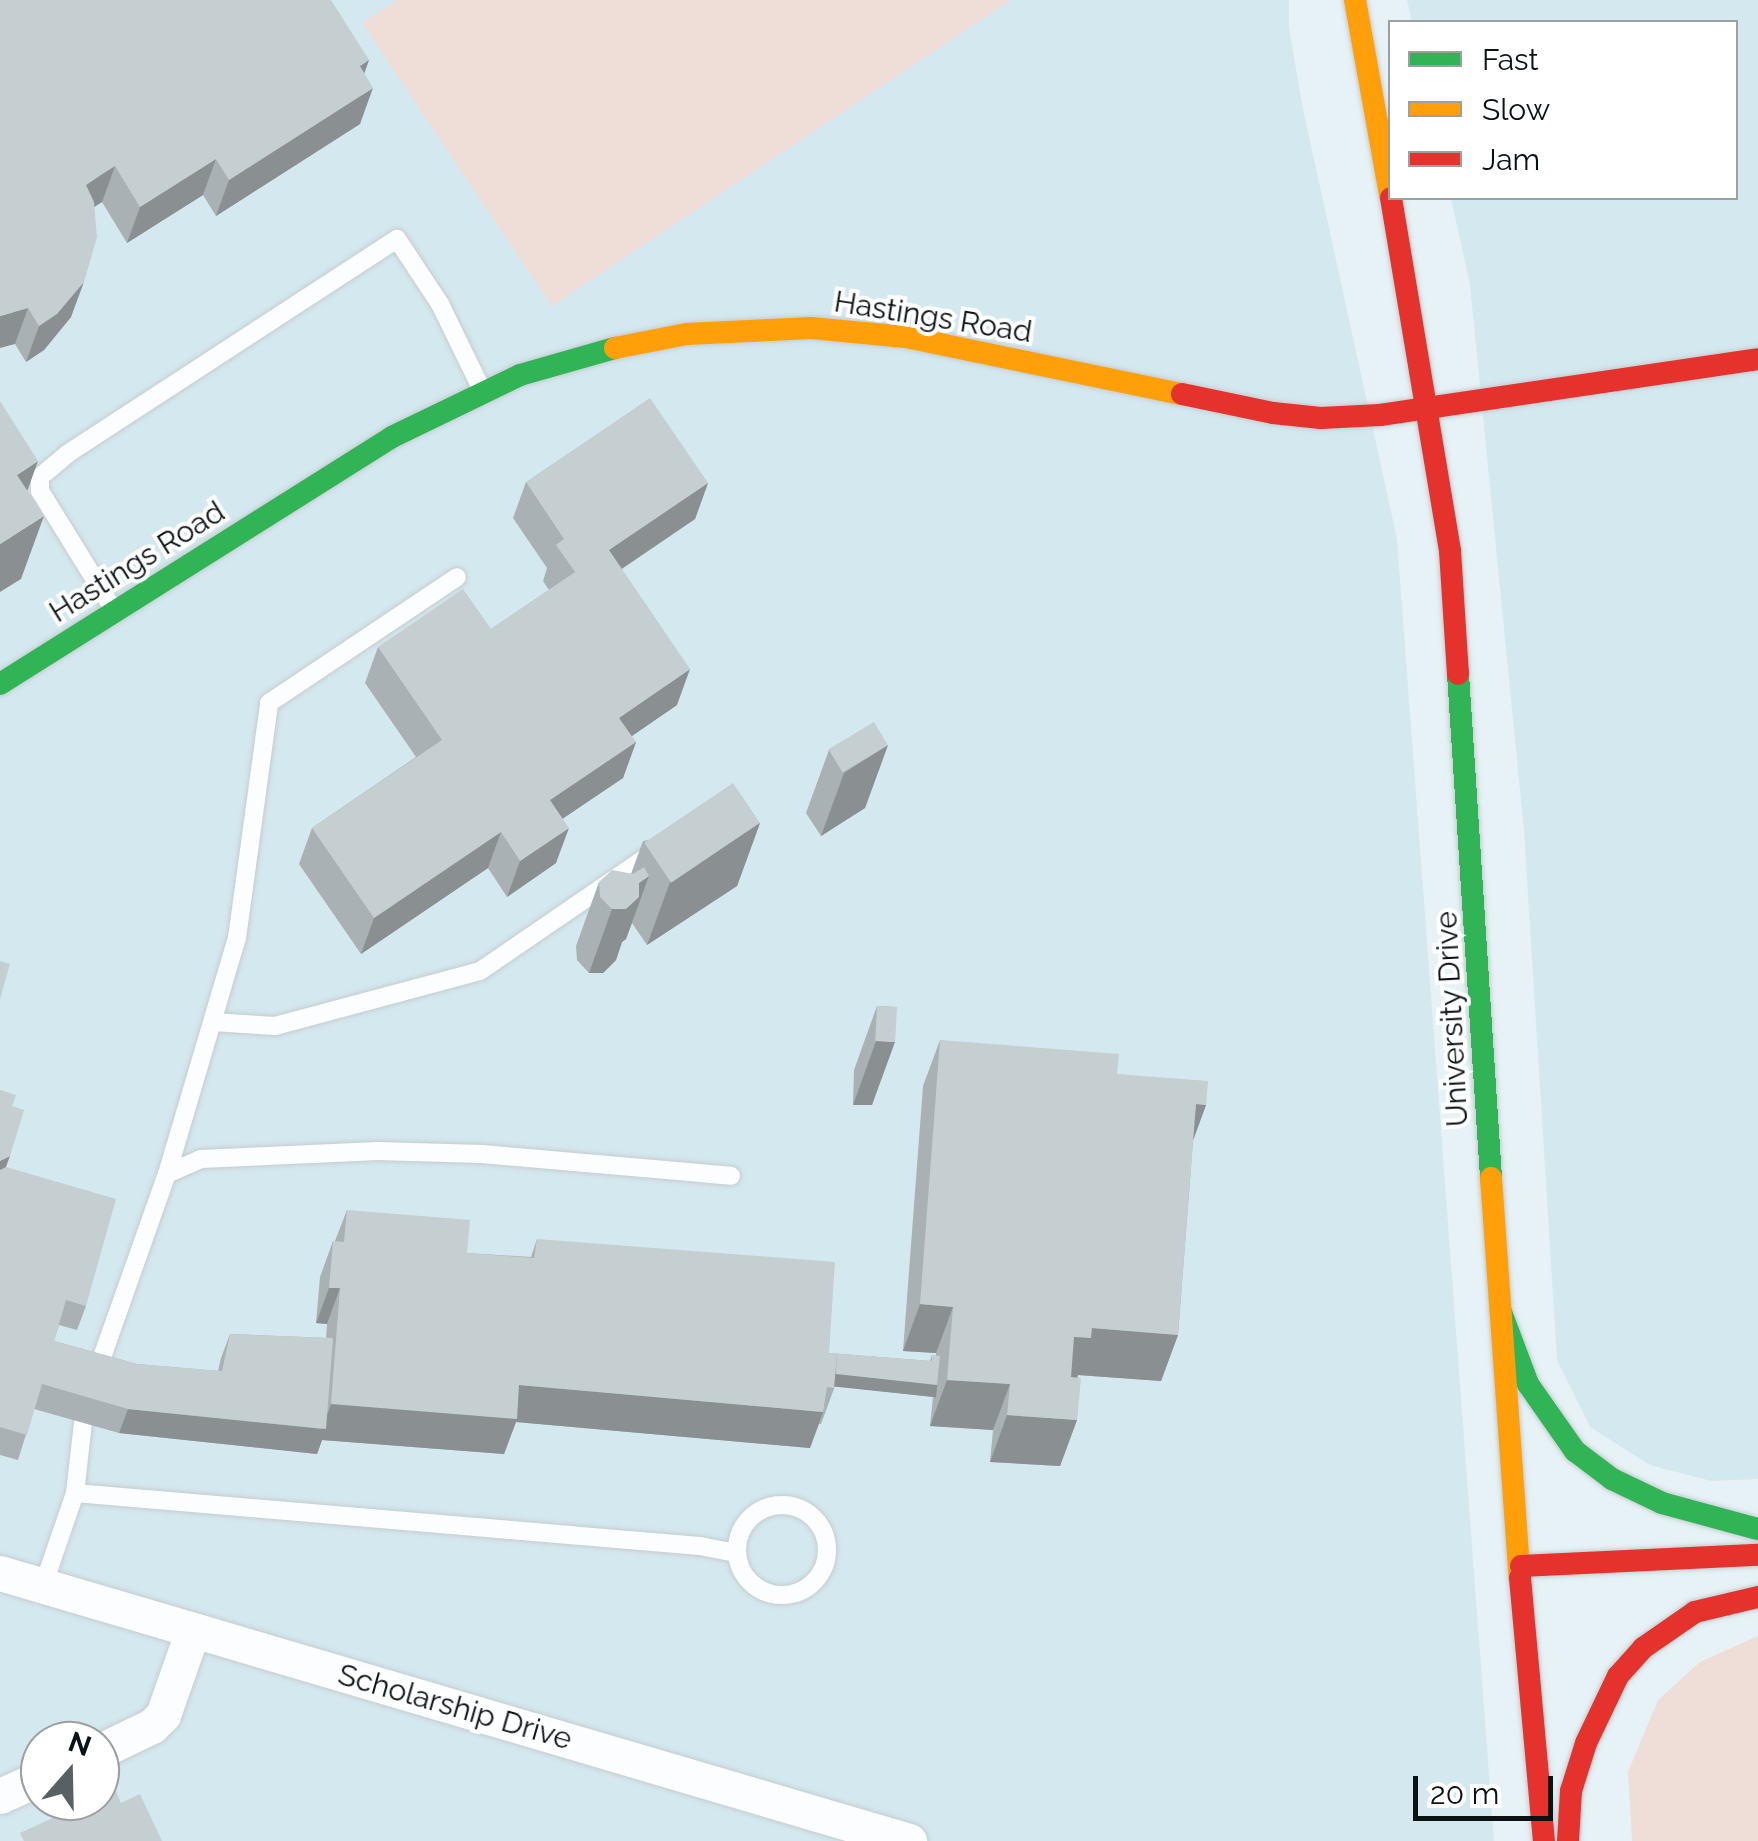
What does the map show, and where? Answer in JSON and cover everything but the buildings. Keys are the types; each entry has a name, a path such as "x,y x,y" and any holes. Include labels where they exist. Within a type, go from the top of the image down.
{"main road":[{"name":"University Drive","path":"1356,0 1388,179"},
{"name":"University Drive","path":"1392,200 1450,552 1501,1312 1544,1841"},
{"name":"Hastings Road","path":"0,684 392,437 520,375 622,346 687,334 811,328 906,337 1273,412 1321,418 1429,408 1758,359"},
{"path":"1501,1312 1528,1384 1551,1422 1576,1451 1612,1479 1662,1503 1758,1528"},
{"path":"1520,1566 1758,1555"},
{"path":"1568,1841 1571,1791 1586,1743 1618,1676 1643,1648 1696,1612 1758,1597"}],"street":[{"name":"Scholarship Drive","path":"0,1573 909,1841"},
{"path":"120,1741 152,1726 163,1714 193,1630"}],"lane":[{"path":"115,612 40,491 40,477 67,454 397,239 440,304 483,393"},
{"path":"94,1379 167,1174 237,938 270,703 457,576"},
{"path":"214,1022 275,1026 480,971 666,844"},
{"path":"167,1174 201,1158 378,1151 482,1154 731,1176"},
{"path":"43,1586 75,1493 83,1422"},
{"path":"75,1493 698,1546 736,1553"},
{"path":"779,1504 795,1506 818,1523 828,1554 820,1575 809,1587 785,1596 758,1589 745,1578 736,1553 739,1534 752,1515 779,1504"}],"shaded area":[{"path":"0,0 1289,0 1289,28 1303,109 1397,539 1494,1841 0,1841"},
{"path":"397,0 1011,0 552,306 362,23"},
{"path":"1407,0 1758,0 1758,1479 1711,1481 1650,1465 1590,1427 1557,1360 1524,831 1470,285 1451,200 1738,200 1738,20 1412,20"},
{"path":"1758,1636 1758,1841 1632,1841 1628,1772 1658,1700 1700,1662"}],"traffic: fast":[{"path":"0,684 392,437 520,375 615,348"},
{"path":"1458,674 1491,1178"},
{"path":"1501,1312 1528,1384 1575,1451 1612,1479 1662,1503 1758,1529"}],"traffic: slow":[{"path":"1355,0 1388,184"},
{"path":"615,348 687,334 811,328 906,337 1182,394"},
{"path":"1491,1178 1520,1578"}],"traffic: jam":[{"path":"1391,200 1450,551 1458,674"},
{"path":"1182,394 1273,413 1321,418 1380,415 1758,359"},
{"path":"1521,1566 1758,1555"},
{"path":"1520,1578 1544,1841"},
{"path":"1568,1841 1571,1791 1586,1743 1618,1676 1643,1648 1695,1612 1758,1597"}]}
